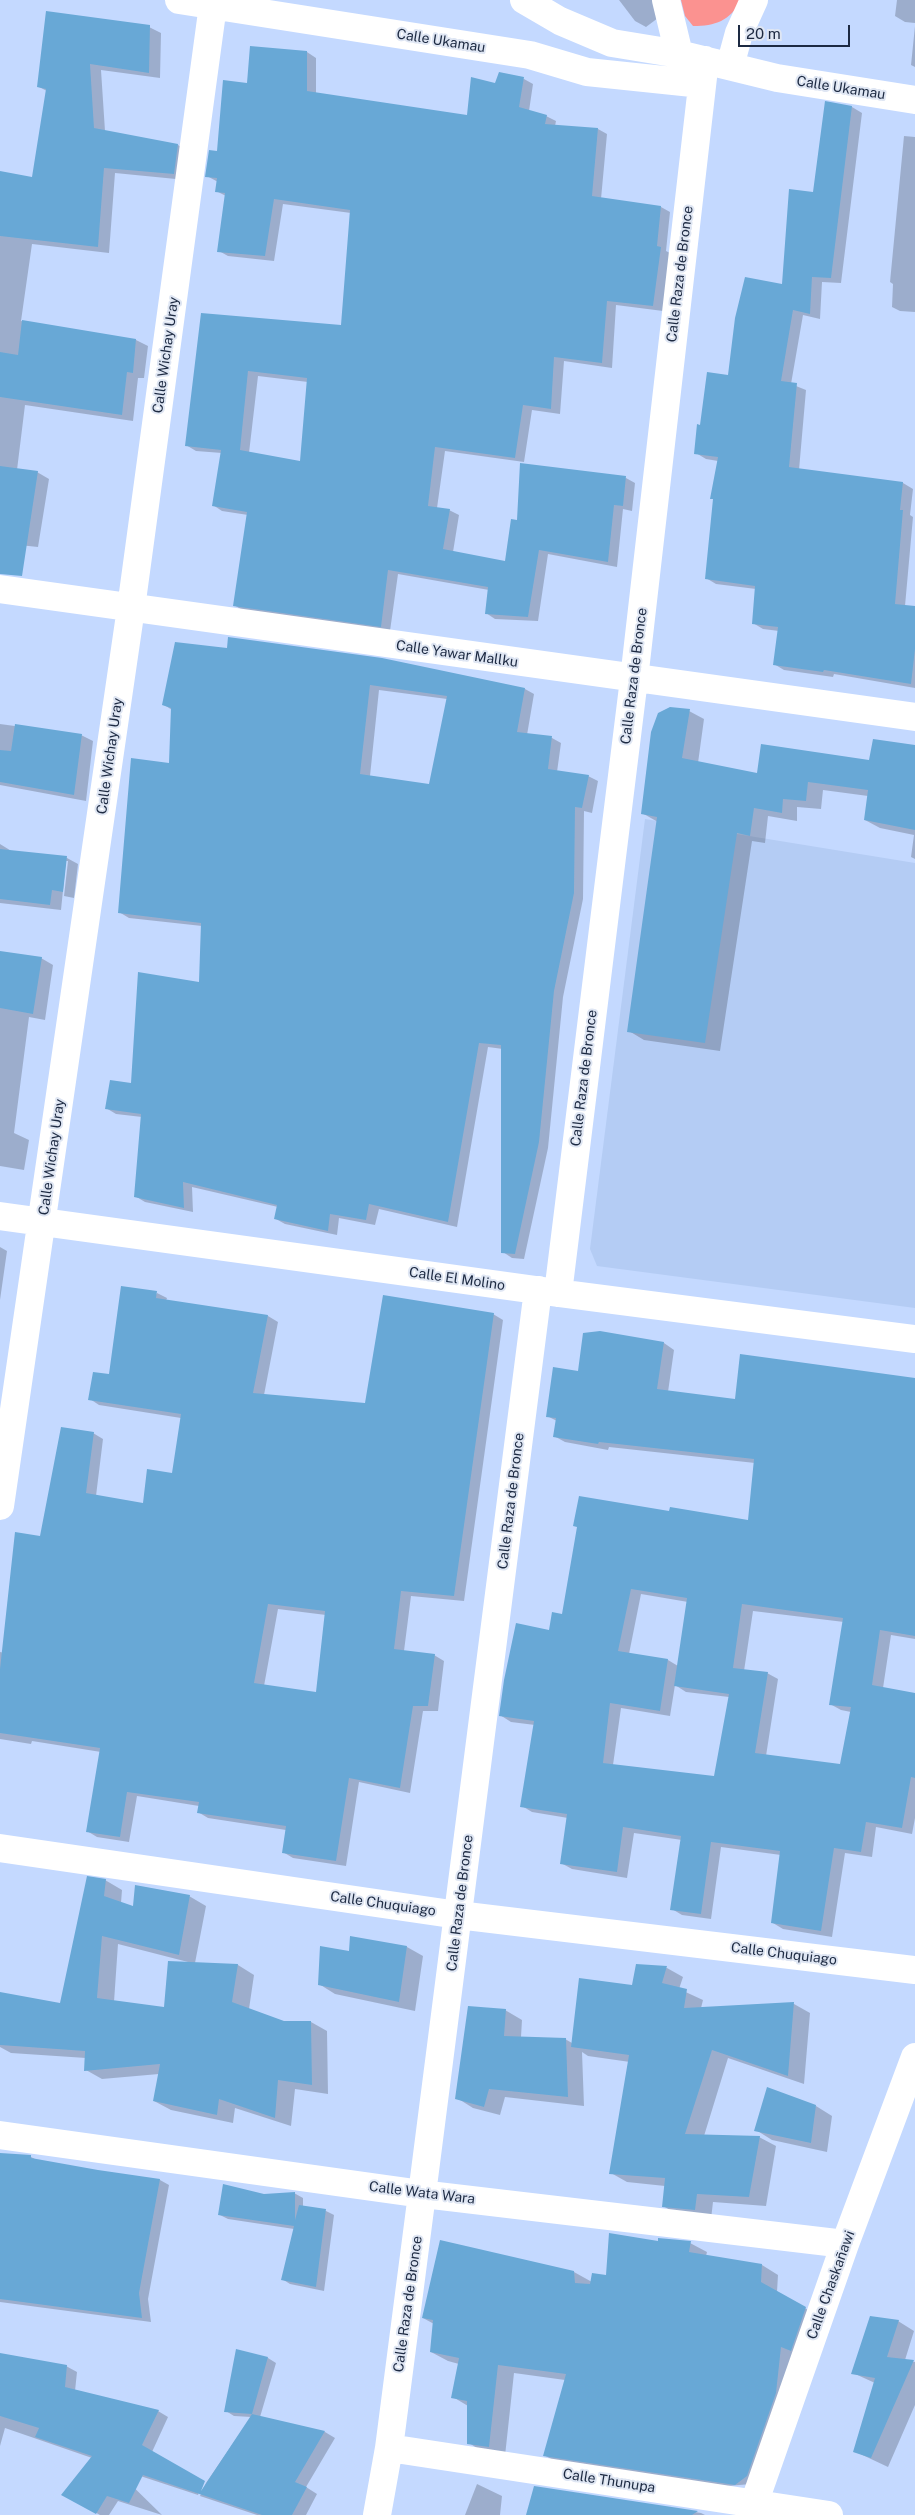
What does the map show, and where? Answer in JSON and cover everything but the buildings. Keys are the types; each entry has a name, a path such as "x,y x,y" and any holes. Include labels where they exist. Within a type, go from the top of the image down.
{"street":[{"name":"Calle Ukamau","path":"179,0 530,55 587,72 704,66 915,100"},
{"path":"524,0 560,21 612,43 704,66"},
{"path":"666,0 704,66"},
{"name":"Calle Raza de Bronce","path":"377,2515 389,2448 458,1915 634,679 704,66 739,33 754,0"},
{"name":"Calle Wichay Uray","path":"0,1506 43,1222 131,608 213,5"},
{"name":"Calle Yawar Mallku","path":"0,589 915,717"},
{"name":"Calle El Molino","path":"0,1216 915,1339"},
{"name":"Calle Chuquiago","path":"0,1848 458,1915 915,1970"},
{"name":"Calle Chaskañawi","path":"752,2509 845,2244 915,2056"},
{"name":"Calle Wata Wara","path":"0,2136 422,2194 845,2244"},
{"name":"Calle Thunupa","path":"389,2448 752,2509 829,2515"}],"shaded area":[{"path":"681,0 741,0 732,13 721,21 708,25 693,26 685,16"},
{"path":"645,819 915,863 915,1308 597,1266 590,1249"}]}
